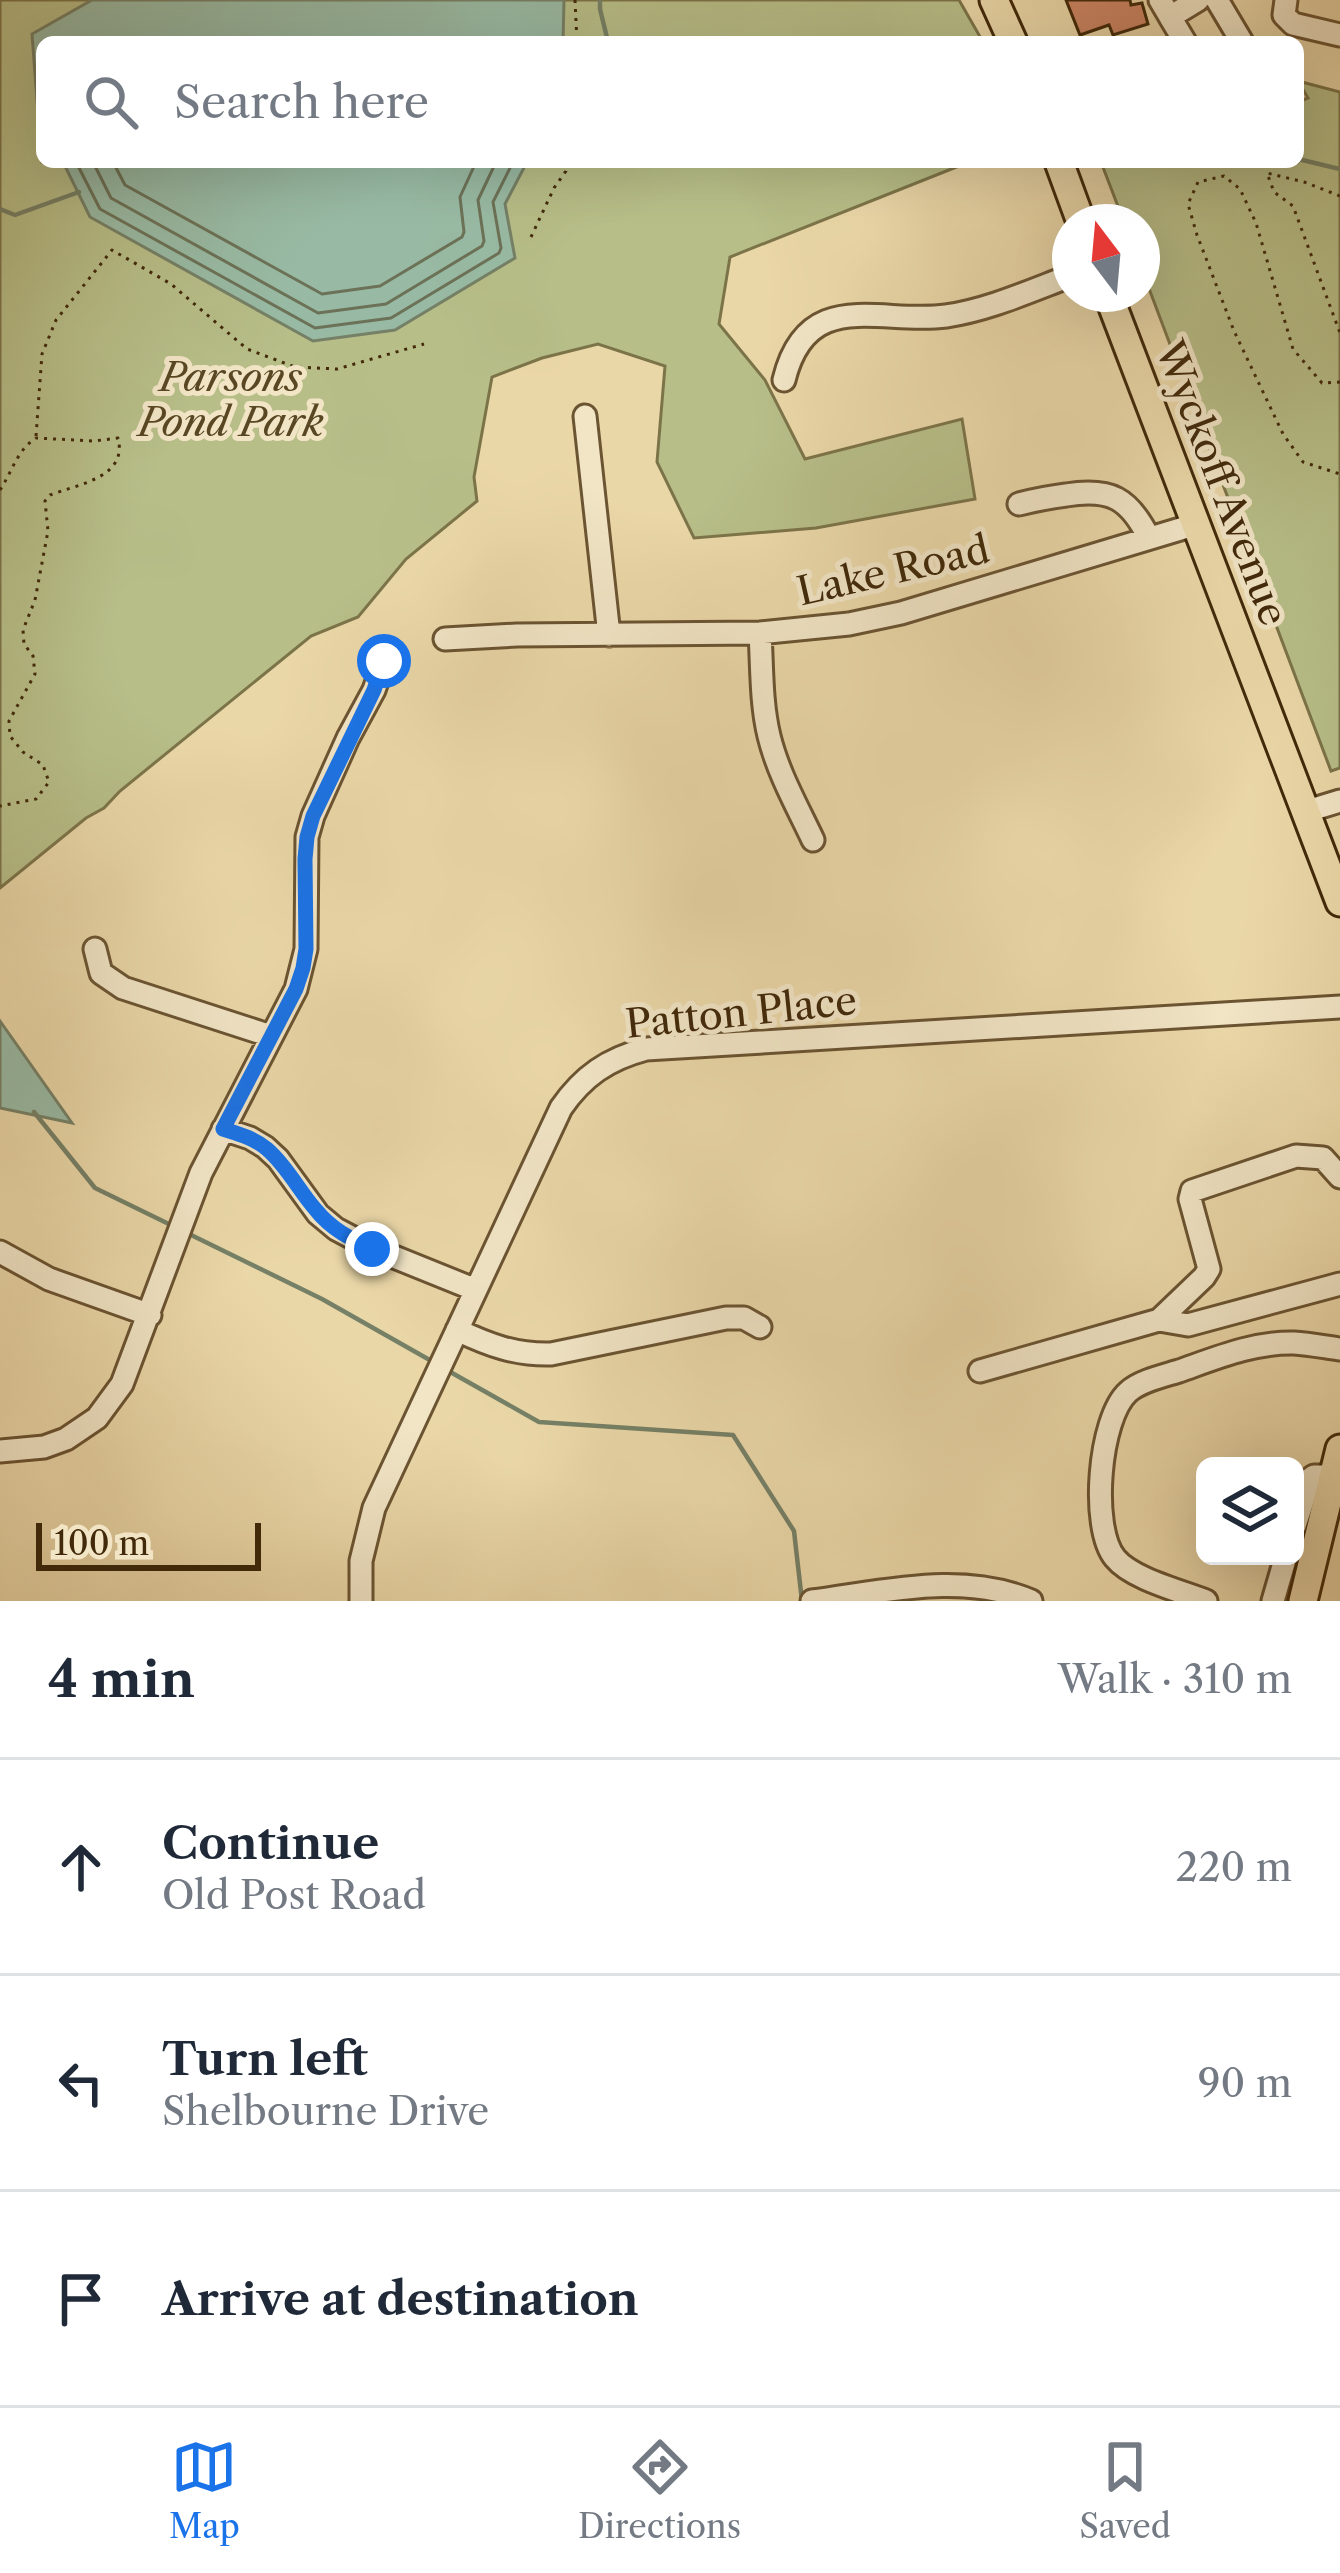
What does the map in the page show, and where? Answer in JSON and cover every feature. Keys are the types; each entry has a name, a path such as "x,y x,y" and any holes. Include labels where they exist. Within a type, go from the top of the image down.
{"main road":[{"path":"994,0 1010,36"},
{"path":"1061,168 1074,204"},
{"name":"Wyckoff Avenue","path":"1115,312 1340,902"},
{"path":"1303,1601 1337,1463"}],"street":[{"path":"1181,36 1165,9 1198,0"},
{"path":"1217,0 1238,36"},
{"path":"1286,0 1284,15 1293,24 1340,35"},
{"path":"784,380 803,340 832,319 867,313 946,316 1052,283"},
{"path":"585,416 609,635"},
{"path":"1019,504 1105,492 1137,515 1149,538"},
{"name":"Lake Road","path":"445,639 760,633 849,625 1197,524"},
{"path":"760,633 769,737 813,840"},
{"path":"0,1451 44,1447 66,1439 97,1418 122,1384 191,1198 296,989 306,949 307,837 384,661"},
{"path":"1304,812 1340,801"},
{"path":"95,949 101,973 123,988 271,1036"},
{"name":"Patton Place","path":"361,1601 361,1562 374,1508 561,1108 604,1064 646,1049 1340,1007"},
{"path":"223,1129 265,1147 318,1214 336,1229 372,1249 476,1290"},
{"path":"1159,1320 1209,1269 1190,1199 1192,1190 1296,1156 1323,1157 1340,1177"},
{"path":"0,1252 49,1279 150,1315"},
{"path":"980,1371 1159,1320 1188,1325 1340,1284"},
{"path":"457,1330 508,1352 551,1354 726,1318 744,1318 760,1327"},
{"path":"1206,1601 1124,1568 1112,1556 1100,1508 1110,1420 1119,1403 1130,1390 1159,1378 1261,1345 1340,1348"},
{"path":"1304,1498 1310,1479 1337,1463"},
{"path":"1273,1601 1283,1565"},
{"path":"812,1601 935,1585 992,1589 1030,1601"}],"path":[{"path":"575,0 577,36"},
{"path":"531,237 566,168"},
{"path":"1340,196 1267,173 1274,192 1293,206 1340,333"},
{"path":"1340,382 1322,382 1293,349 1256,223 1240,189 1224,176 1198,182 1188,204 1196,235 1234,331 1283,434 1303,462 1340,474"},
{"path":"0,490 20,453 36,438 41,353 56,320 112,250 172,284 247,349 295,367 337,369 424,344"},
{"path":"0,806 36,799 50,782 44,765 23,752 10,736 9,721 35,674 23,630 35,600 48,531 45,501 102,477 119,461 121,445 113,436 94,441 36,438"}],"green space":[{"name":"Parsons Pond Park","path":"0,0 959,0 980,36 36,36 36,168 954,168 730,257 719,324 765,380 805,459 962,419 975,499 816,528 694,538 657,462 665,366 598,344 492,377 474,477 477,501 406,559 358,617 311,636 0,888"},
{"path":"1304,83 1340,92 1340,768 1331,771 1158,312 1160,204 1117,204 1103,168 1304,168 1304,100 1308,98"}],"water":[{"path":"92,0 564,0 563,36 36,36 36,87 32,34"},
{"path":"66,168 524,168 505,204 515,258 395,330 313,341 90,217"},
{"path":"0,1021 72,1123 0,1108"}],"building":[{"path":"1066,0 1142,3 1148,24 1113,35 1109,25 1080,35"}],"waterway":[{"path":"600,0 607,36"},
{"path":"1304,160 1340,169"},
{"path":"0,209 15,215 79,192"},
{"path":"34,1112 95,1188 175,1227"},
{"path":"185,1232 322,1299 435,1363"},
{"path":"445,1369 539,1422 733,1435 794,1531 802,1601"}],"route":[{"path":"372,1249 318,1214 265,1147 223,1129 296,989 306,949 307,837 384,661"}]}
